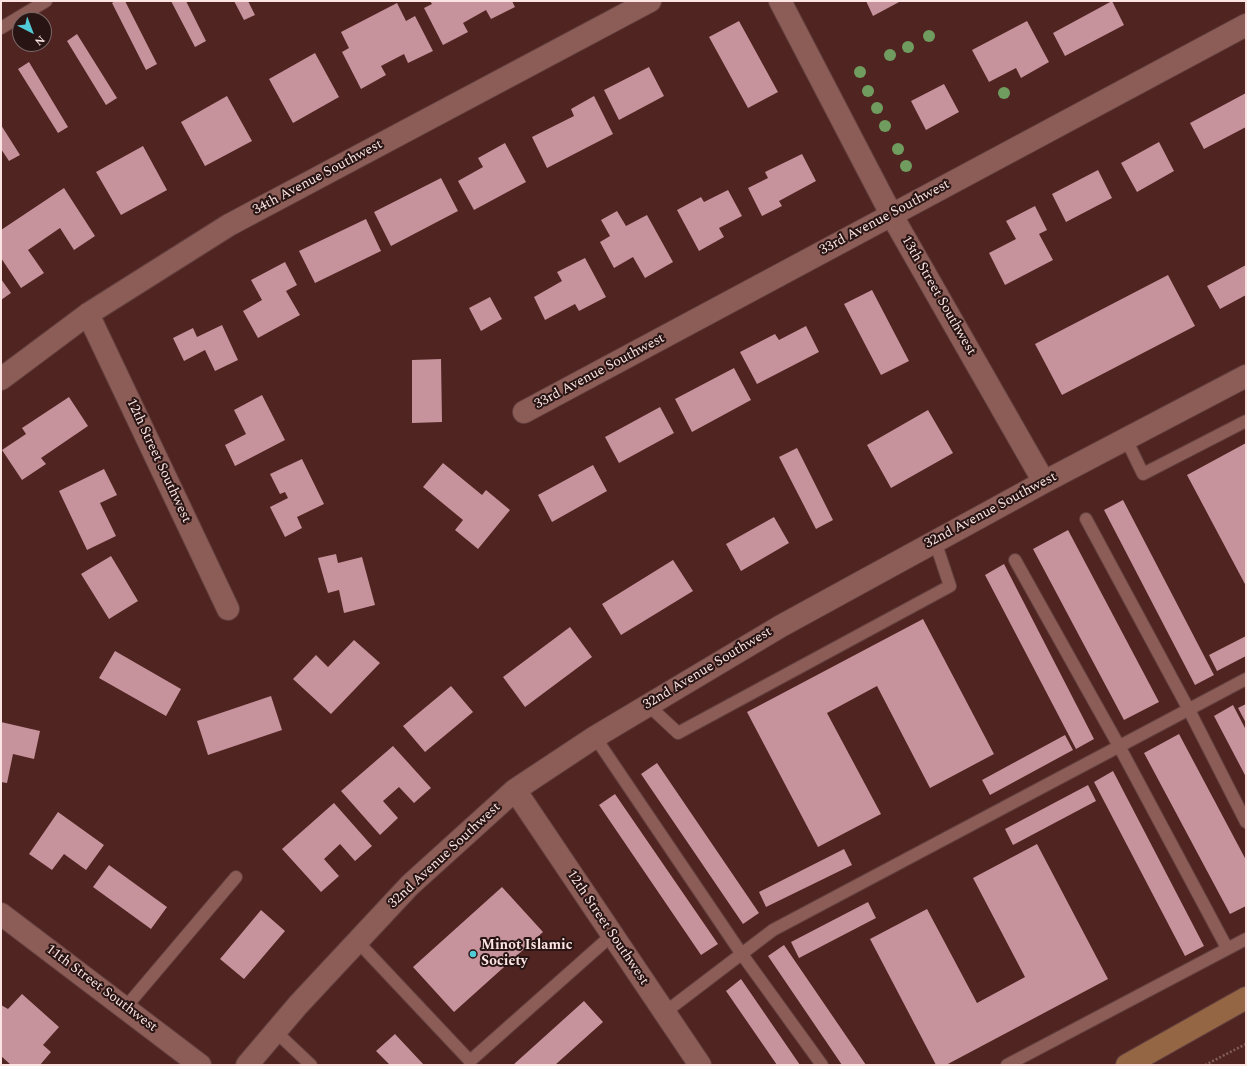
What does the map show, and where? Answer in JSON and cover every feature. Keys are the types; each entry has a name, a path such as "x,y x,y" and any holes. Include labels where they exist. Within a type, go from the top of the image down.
{"street":[{"name":"34th Avenue Southwest","path":"1,379 88,314 229,225 650,1"},
{"name":"13th Street Southwest","path":"780,1 891,214 1044,482"},
{"name":"33rd Avenue Southwest","path":"524,412 1246,25"},
{"name":"12th Street Southwest","path":"88,314 228,609"},
{"name":"32nd Avenue Southwest","path":"247,1065 275,1031 410,885 515,790 596,737 781,626 1044,482 1246,376"},
{"name":"12th Street Southwest","path":"515,790 700,1065"},
{"name":"11th Street Southwest","path":"1,914 200,1065"},
{"path":"1127,1065 1246,998"}],"lane":[{"path":"1,28 46,1"},
{"path":"1126,439 1143,474 1246,421"},
{"path":"1086,519 1189,710 1246,822"},
{"path":"648,706 678,733 950,586 935,541"},
{"path":"1016,560 1119,746 1227,948"},
{"path":"664,1013 773,930 1246,679"},
{"path":"596,737 741,953 822,1065"},
{"path":"125,1008 236,877"},
{"path":"357,941 470,1061 612,935"},
{"path":"1007,1065 1246,939"},
{"path":"275,1031 311,1065"}],"path":[{"path":"1205,1065 1246,1044"}],"building":[{"path":"115,1 125,1 157,64 146,70 112,3"},
{"path":"171,1 186,1 206,41 195,47"},
{"path":"234,1 248,1 255,15 244,20"},
{"path":"430,1 512,1 515,7 491,19 486,10 463,23 468,32 443,45 424,8 432,4"},
{"path":"866,1 901,1 873,16"},
{"path":"1112,1 1124,25 1065,56 1053,33"},
{"path":"397,3 406,21 415,16 433,51 408,63 404,54 381,66 386,75 361,89 342,52 349,48 341,32"},
{"path":"739,21 778,92 748,108 709,37"},
{"path":"1027,21 1049,62 1021,78 1016,68 989,82 972,50"},
{"path":"77,34 117,98 106,105 67,41"},
{"path":"315,53 339,97 293,123 269,79"},
{"path":"29,62 68,127 58,133 18,69"},
{"path":"649,67 664,96 619,120 604,90"},
{"path":"944,84 959,112 926,130 911,101"},
{"path":"1246,93 1246,127 1204,149 1190,123"},
{"path":"227,96 252,141 205,166 181,122"},
{"path":"594,96 613,134 547,168 532,137 574,116 571,109"},
{"path":"1,125 20,155 9,161 1,149"},
{"path":"1159,142 1174,171 1137,192 1121,163"},
{"path":"505,143 526,182 474,210 458,181 483,167 478,158"},
{"path":"143,146 167,190 121,215 96,172"},
{"path":"802,154 816,181 779,201 782,206 762,216 748,188 768,178 765,172"},
{"path":"1098,170 1112,198 1066,222 1052,194"},
{"path":"441,178 458,211 391,246 374,212"},
{"path":"64,188 95,236 74,250 60,228 28,250 44,273 21,288 1,258 1,230"},
{"path":"728,190 742,216 719,228 724,237 699,251 677,210 701,197 704,202"},
{"path":"1035,206 1047,230 1039,234 1053,260 1005,285 989,253 1016,239 1006,221"},
{"path":"617,211 626,226 647,215 673,262 645,278 633,257 614,268 600,242 610,236 601,220"},
{"path":"366,219 381,251 315,283 299,251"},
{"path":"585,258 606,297 579,311 575,304 545,320 534,297 562,281 557,272"},
{"path":"285,262 297,285 286,291 300,315 258,338 243,311 262,300 251,280"},
{"path":"1246,265 1246,295 1220,309 1207,286"},
{"path":"1168,275 1195,326 1062,395 1035,344"},
{"path":"1,279 11,293 1,300"},
{"path":"872,290 909,361 881,375 844,304"},
{"path":"490,297 502,319 481,331 469,308"},
{"path":"222,325 238,360 215,371 205,350 184,361 173,338 193,328 197,337"},
{"path":"806,326 819,352 757,384 740,352 775,334 779,340"},
{"path":"441,359 442,422 412,423 412,360"},
{"path":"734,368 751,400 692,432 675,399"},
{"path":"262,395 285,440 235,466 225,445 246,434 234,410"},
{"path":"69,397 88,426 41,458 46,464 22,480 2,450 26,434 22,428"},
{"path":"660,407 674,433 619,463 605,437"},
{"path":"928,410 953,453 891,488 867,445"},
{"path":"1246,443 1246,586 1187,475"},
{"path":"797,448 833,520 816,529 779,457"},
{"path":"302,459 324,504 297,517 302,528 285,537 270,507 288,498 285,492 280,494 270,474"},
{"path":"443,463 482,495 486,490 510,510 478,549 455,530 463,520 423,487"},
{"path":"593,465 607,491 552,522 538,495"},
{"path":"104,469 117,495 100,503 116,536 87,550 59,491"},
{"path":"1123,500 1214,675 1195,685 1104,510"},
{"path":"774,517 789,543 741,571 726,544"},
{"path":"1068,530 1159,702 1124,720 1033,549"},
{"path":"336,554 338,563 362,557 375,605 344,613 339,590 328,593 318,558"},
{"path":"111,556 138,601 109,619 81,574"},
{"path":"673,560 693,591 621,635 602,604"},
{"path":"1004,564 1094,739 1076,749 985,575"},
{"path":"923,619 994,754 930,788 877,686 827,713 881,814 818,847 747,712"},
{"path":"570,627 592,657 525,707 503,677"},
{"path":"1246,636 1246,656 1217,671 1209,655"},
{"path":"354,640 380,663 331,714 293,679 316,655 328,667"},
{"path":"115,651 181,689 166,716 99,678"},
{"path":"451,686 473,712 425,752 403,726"},
{"path":"271,696 282,730 208,755 197,721"},
{"path":"1246,704 1246,723 1238,708"},
{"path":"1233,705 1246,730 1246,777 1214,716"},
{"path":"1,722 40,731 34,759 13,754 7,783 1,782"},
{"path":"1179,734 1246,860 1246,906 1230,914 1144,753"},
{"path":"1065,735 1073,750 990,795 982,780"},
{"path":"393,746 431,788 414,803 399,787 383,801 398,818 380,835 341,791"},
{"path":"657,763 759,913 743,924 641,774"},
{"path":"1113,771 1204,946 1185,956 1094,782"},
{"path":"1088,785 1096,801 1013,845 1005,829"},
{"path":"615,794 718,944 701,955 599,805"},
{"path":"334,803 372,846 355,861 340,844 324,859 339,876 321,892 282,849"},
{"path":"58,812 104,845 86,870 64,854 52,870 29,854"},
{"path":"1037,844 1108,979 946,1065 936,1065 870,939 927,909 977,1003 1025,977 973,878"},
{"path":"844,849 852,865 766,907 759,892"},
{"path":"109,865 167,907 151,929 93,887"},
{"name":"Minot Islamic Society","path":"502,887 543,932 454,1012 413,967"},
{"path":"868,902 876,918 799,958 791,942"},
{"path":"261,910 285,931 244,979 220,959"},
{"path":"784,945 866,1065 842,1065 768,956"},
{"path":"741,979 800,1065 777,1065 726,991"},
{"path":"22,994 59,1027 43,1045 51,1052 40,1065 11,1065 1,1056 1,1005 8,1009"},
{"path":"584,1001 603,1022 555,1065 513,1065"},
{"path":"395,1034 424,1065 390,1065 376,1051"}],"place":[{"name":"Minot Islamic Society","path":"473,954"}]}
